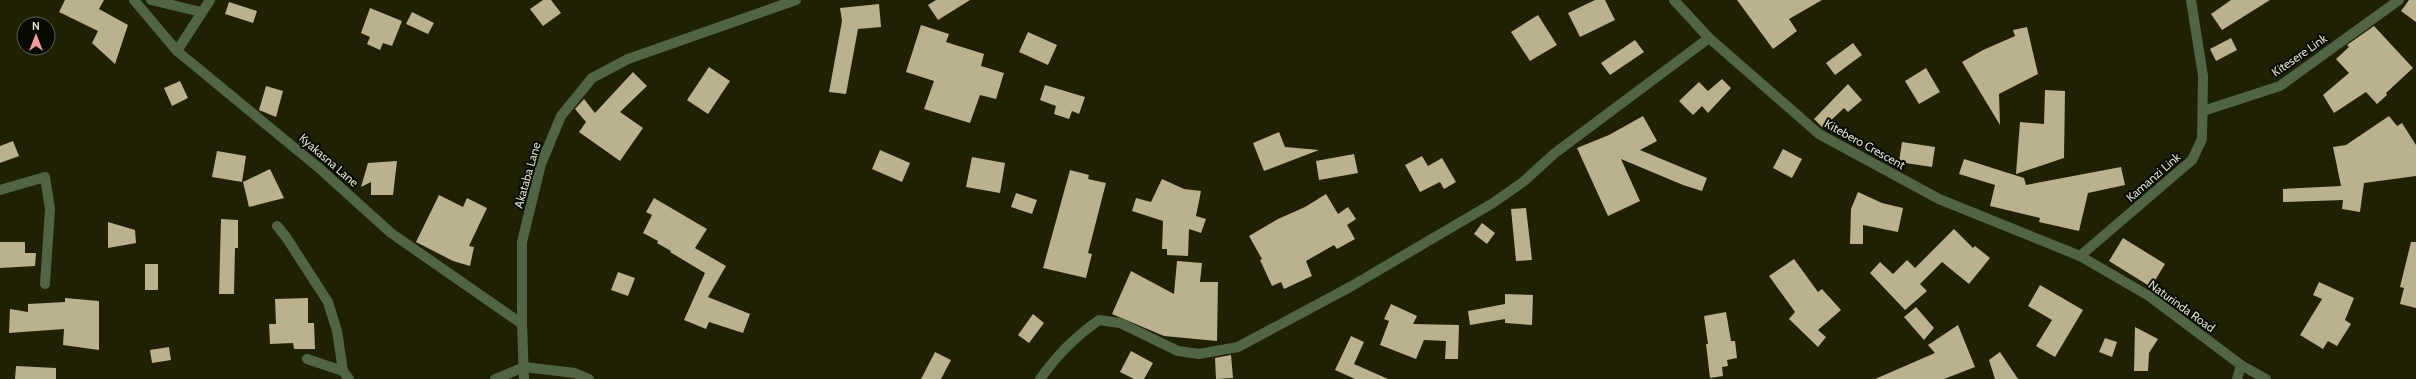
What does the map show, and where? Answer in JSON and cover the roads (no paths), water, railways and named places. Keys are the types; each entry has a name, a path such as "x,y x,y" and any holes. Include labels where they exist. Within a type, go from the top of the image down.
{"street":[{"name":"Kyakasna Lane","path":"134,0 177,51 319,168 392,233 522,324"},
{"path":"151,0 201,12"},
{"path":"177,51 210,0"},
{"name":"Akataba Lane","path":"524,379 522,242 541,164 561,116 592,78 628,59 796,0"},
{"name":"Kitebero Crescent","path":"1674,0 1709,38 1819,134 1939,199 2080,256"},
{"name":"Kamanzi Link","path":"2080,256 2192,160 2202,139 2203,76 2191,0"},
{"name":"Kitesere Link","path":"2203,111 2280,86 2399,0"},
{"path":"1040,379 1049,365 1082,332 1099,320 1120,323 1178,351 1199,354 1238,347 1350,287 1493,203 1523,182 1555,153 1709,38"},
{"path":"0,190 46,177 50,209 46,284"},
{"path":"277,226 286,237 328,302 337,331 346,375"},
{"name":"Naturinda Road","path":"2080,256 2149,296 2241,365 2266,379"},
{"path":"308,359 346,375"},
{"path":"2237,379 2241,365"},
{"path":"495,379 524,367 575,373 589,379"}]}
